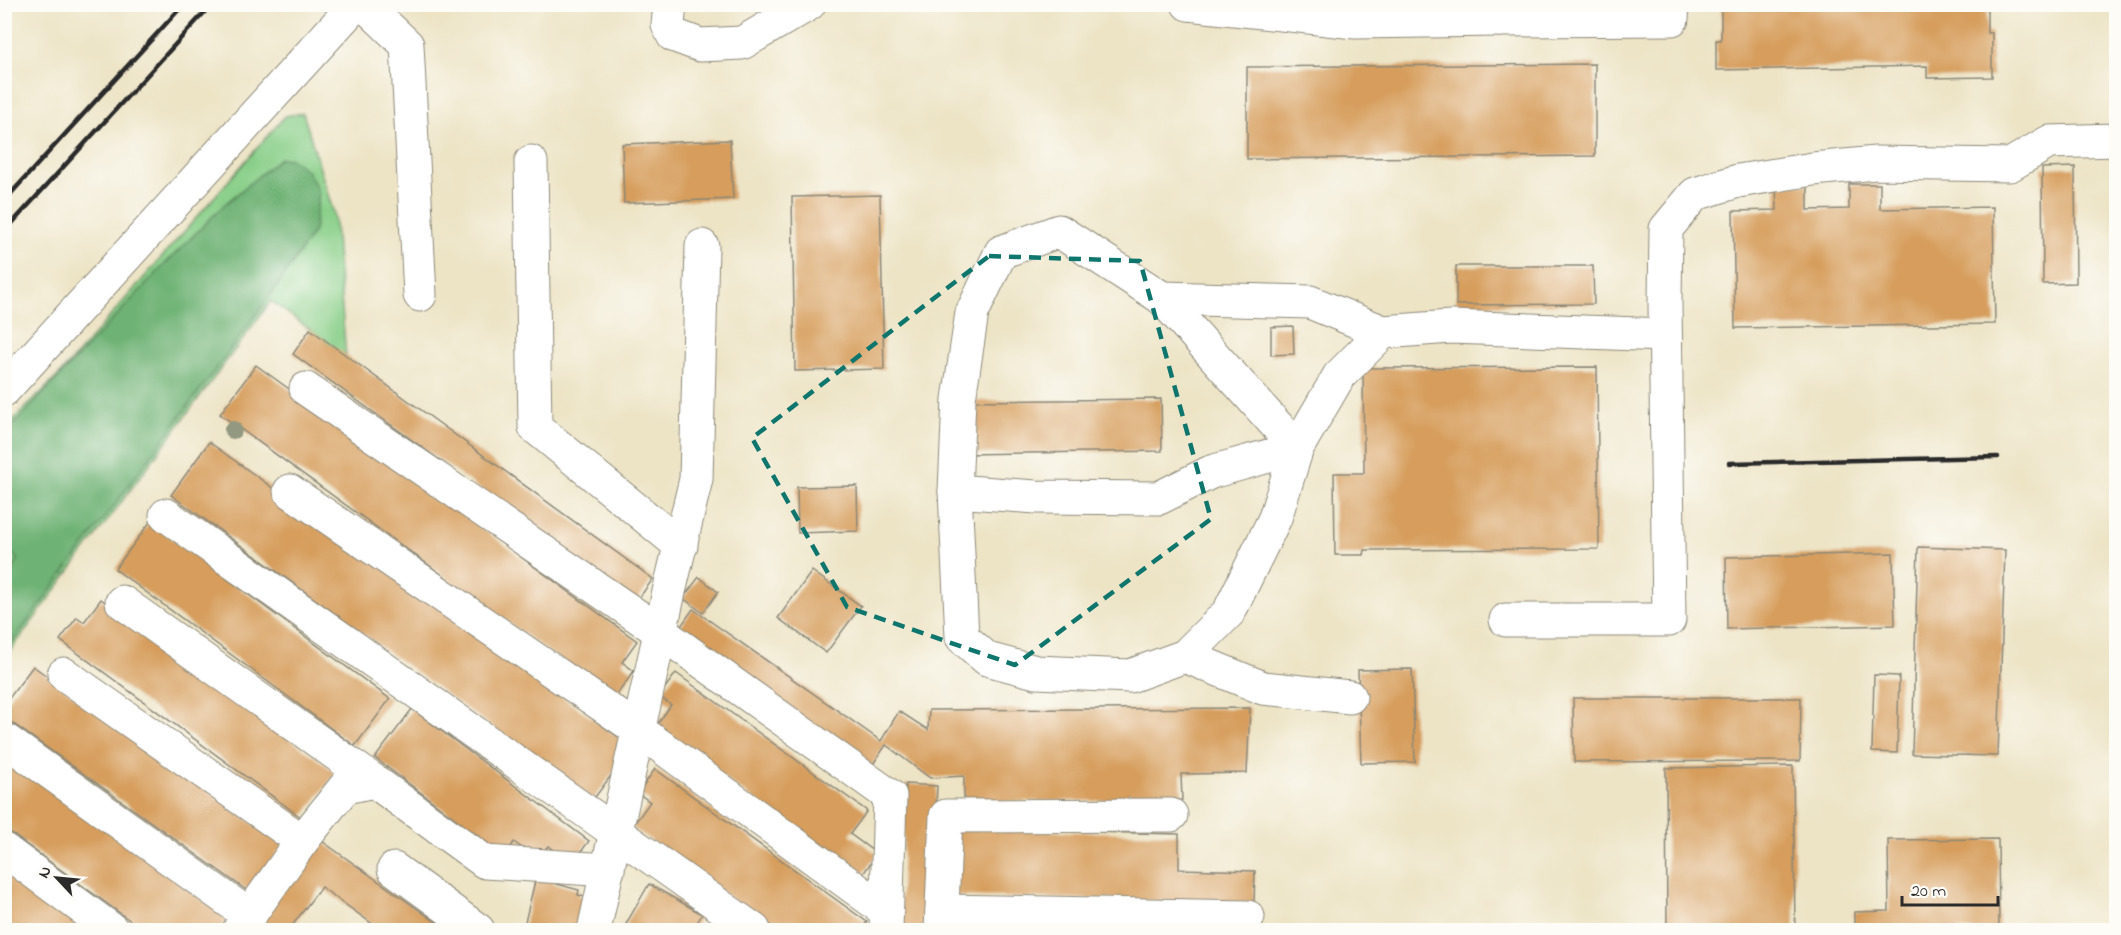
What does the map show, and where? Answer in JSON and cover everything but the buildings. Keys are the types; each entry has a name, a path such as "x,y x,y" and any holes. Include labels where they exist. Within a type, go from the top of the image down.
{"lane":[{"path":"4,390 356,4"},
{"path":"364,4 407,45 420,295"},
{"path":"670,4 668,25 673,35 700,45 742,43 808,4"},
{"path":"1188,4 1355,21 1499,12 1672,19 1673,4"},
{"path":"1506,620 1669,620 1665,335 1666,229 1695,194 1738,181 1813,169 1876,163 2010,165 2049,142 2116,140"},
{"path":"531,162 535,427 681,546"},
{"path":"1297,448 1162,298 1059,231 1001,252 972,313 959,399 955,491 962,638 987,659 1036,672 1130,676 1185,657 1229,612 1275,518 1297,448 1339,376 1383,332"},
{"path":"594,930 696,479 702,246"},
{"path":"1162,298 1310,302 1383,332 1451,327 1665,335"},
{"path":"306,390 662,633 890,796 886,921"},
{"path":"955,491 1036,497 1159,498 1211,472 1297,448"},
{"path":"290,491 640,731 886,921"},
{"path":"166,515 754,930"},
{"path":"122,602 484,862 608,870"},
{"path":"1185,657 1263,688 1350,697"},
{"path":"64,674 302,841"},
{"path":"5,740 244,923 302,841 345,787 374,781"},
{"path":"1171,815 946,816 942,921 1248,917"},
{"path":"4,850 112,930"},
{"path":"394,869 478,930"}],"highlighted area":[{"path":"989,256 1140,261 1211,519 1015,665 847,607 752,438"}],"green space":[{"path":"303,113 334,214 346,356 271,301 5,658 5,428 59,375 285,116"},
{"path":"280,158 291,159 300,165 308,172 319,192 314,231 276,288 5,652 5,581 18,560 5,549 5,434 165,264 225,204"}],"railway":[{"path":"4,201 184,4"},
{"path":"4,232 212,4"},
{"path":"1729,463 1998,457"}]}
